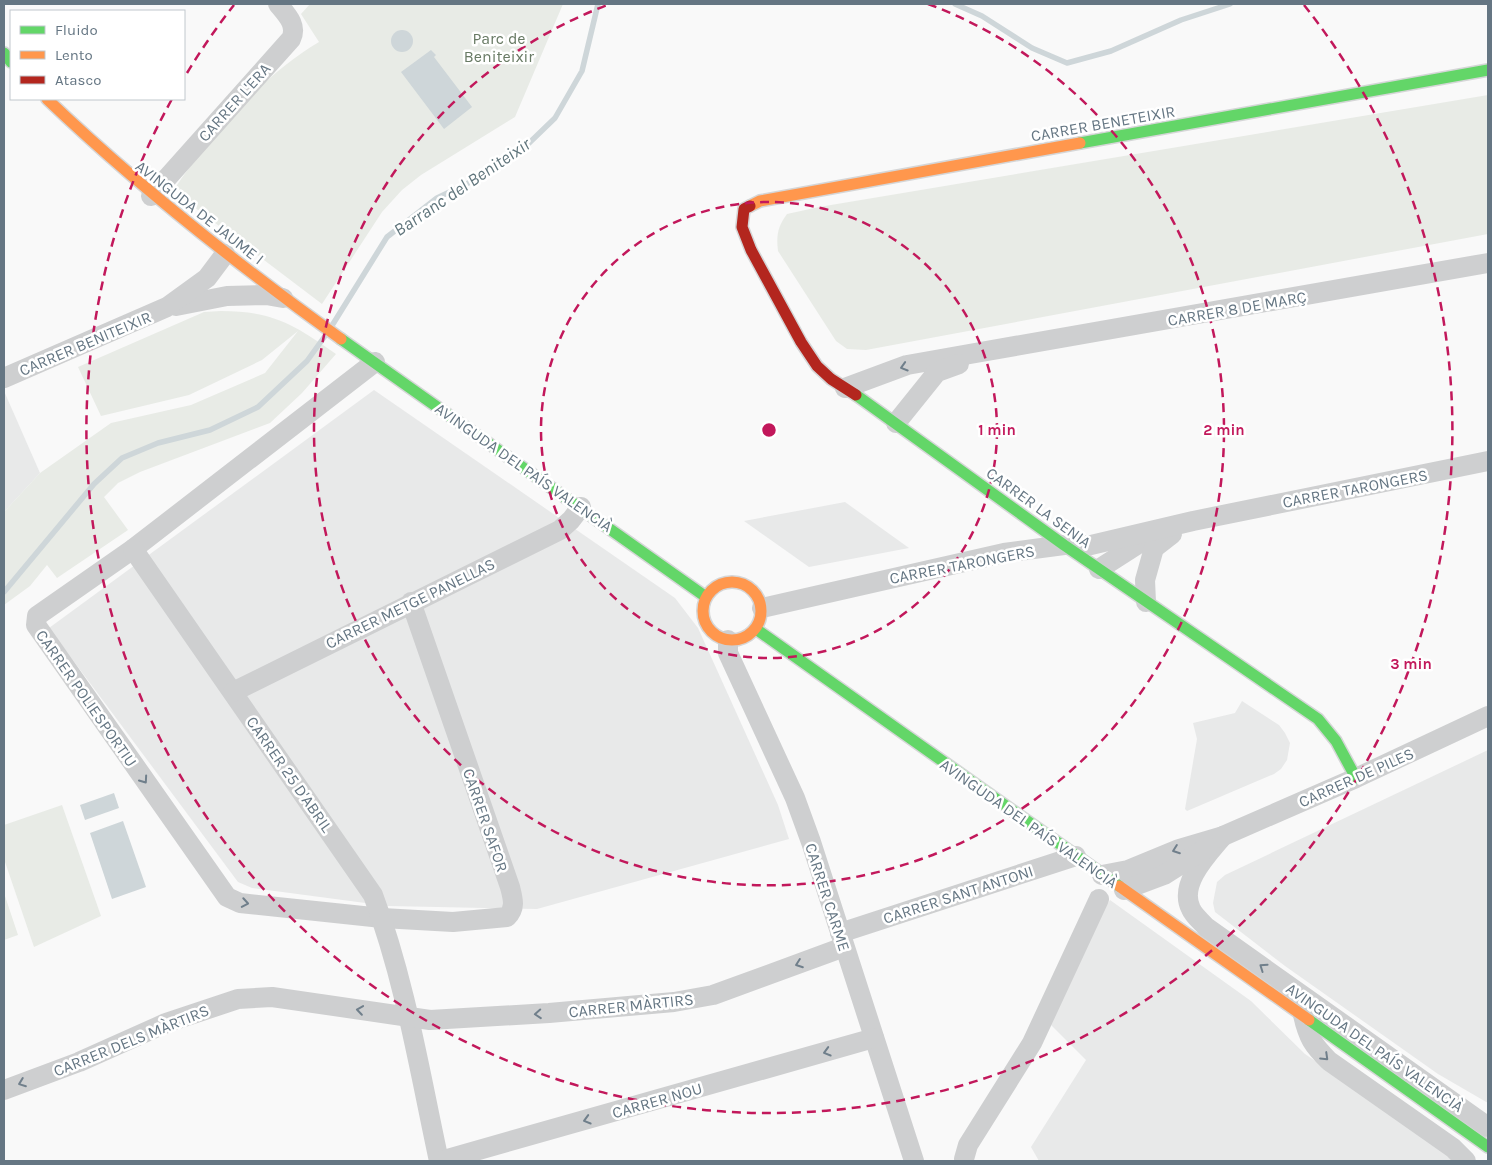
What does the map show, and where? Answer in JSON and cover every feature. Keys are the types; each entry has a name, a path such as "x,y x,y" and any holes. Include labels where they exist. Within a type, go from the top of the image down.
{"main road":[{"name":"CARRER BENETEIXIR","path":"742,228 744,209 760,201 1488,70"},
{"name":"AVINGUDA DE JAUME I","path":"48,100 107,158 151,196 225,254 341,339"},
{"name":"CARRER LA SENIA","path":"742,228 800,342 817,366 1064,545 1318,719 1336,742 1356,778"},
{"name":"AVINGUDA DEL PAÍS VALENCIÀ","path":"341,339 706,597"},
{"path":"735,582 746,585 754,591 762,608 761,617 756,629 747,637 728,640 713,634 706,624 703,612 706,597 718,585 735,582"},
{"name":"AVINGUDA DEL PAÍS VALENCIÀ","path":"756,629 1488,1148"}],"street":[{"name":"CARRER L'ERA","path":"151,196 294,34 292,25 278,4"},
{"name":"CARRER BENITEIXIR","path":"4,378 167,307 182,298 207,278 225,254"},
{"name":"CARRER 8 DE MARÇ","path":"846,388 907,365 1488,263"},
{"name":"CARRER BENITEIXIR","path":"212,298 232,286 244,268"},
{"name":"CARRER BENITEIXIR","path":"167,307 212,298 247,295 284,298"},
{"name":"CARRER 8 DE MARÇ","path":"896,423 937,372 986,352"},
{"name":"CARRER POLIESPORTIU","path":"375,362 133,549 37,616 36,625 227,897 240,903 382,918"},
{"name":"CARRER TARONGERS","path":"762,608 1004,553 1064,545 1092,545 1193,521 1488,461"},
{"name":"CARRER METGE PANELLAS","path":"233,692 411,602 560,530 581,507"},
{"name":"CARRER TARONGERS","path":"1099,569 1138,544 1193,521"},
{"name":"CARRER TARONGERS","path":"1146,602 1145,580 1154,548 1176,530 1193,521"},
{"name":"CARRER 25 D'ABRIL","path":"133,549 373,895 382,918 408,1018 440,1161"},
{"name":"CARRER SAFOR","path":"382,918 453,922 507,918 512,913 514,902 411,602"},
{"name":"CARRER CARME","path":"728,640 728,653 795,798 914,1161"},
{"name":"CARRER DE PILES","path":"1102,874 1128,870 1179,849 1223,836 1356,778 1488,716"},
{"name":"CARRER DE PILES","path":"1124,890 1164,875 1190,860 1223,836"},
{"name":"AVINGUDA DEL PAÍS VALENCIÀ","path":"1223,836 1205,858 1187,889 1190,908 1196,916 1206,927 1487,1128"},
{"name":"CARRER SANT ANTONI","path":"842,940 1076,856"},
{"path":"963,1160 968,1145 1032,1043 1099,899"},
{"name":"CARRER MÀRTIRS","path":"408,1018 450,1020 549,1013 703,998 842,940"},
{"name":"CARRER DELS MÀRTIRS","path":"4,1090 79,1062 166,1023 238,999 272,997 408,1018"},
{"name":"AVINGUDA DEL PAÍS VALENCIÀ","path":"1303,1015 1307,1034 1329,1061 1453,1148 1466,1161"},
{"name":"CARRER NOU","path":"440,1161 874,1038"}],"shaded area":[{"path":"402,30 410,33 413,41 410,49 402,52 394,49 391,41 394,33"},
{"path":"431,50 436,55 434,57 472,107 444,129 401,72"},
{"path":"374,390 675,598 698,628 778,805 789,839 537,909 388,906 252,888 238,882 49,628"},
{"path":"4,391 40,473 4,512"},
{"path":"845,502 909,548 809,567 744,521"},
{"path":"1242,701 1279,725 1290,743 1287,760 1281,769 1274,774 1187,811 1185,809 1197,739 1193,723 1235,713"},
{"path":"1488,750 1488,1103 1438,1074 1285,966 1215,912 1213,903 1217,882 1225,875"},
{"path":"114,793 119,808 85,820 80,805"},
{"path":"123,821 146,887 112,899 90,833"},
{"path":"1110,900 1251,1001 1305,1054 1462,1161 1039,1161 1031,1147 1086,1060 1051,1025 1089,933"}],"green space":[{"name":"Parc de Beniteixir","path":"310,4 563,4 515,117 421,175 402,190 382,212 322,304 173,191 220,128 238,109 277,72 319,42 301,14"},
{"path":"1488,95 1488,234 866,350 847,349 836,341 778,251 778,231 787,214 819,207"},
{"path":"221,311 255,314 283,322 308,335 336,354 302,393 270,423 140,472 118,483 104,497 128,530 57,578 47,565 30,586 4,605 4,512 40,473 111,423 191,405 265,373 298,331 262,360 189,395 101,416 78,367 204,312"},
{"path":"62,805 101,916 34,947 4,859 4,825"},
{"path":"4,893 18,935 4,940"}],"waterway":[{"name":"Barranc del Beniteixir","path":"333,324 387,237 437,198 485,175 526,146 555,118 582,71 598,4"},
{"name":"Barranc del Beniteixir","path":"955,4 982,16 1032,48 1067,63 1111,51 1181,20 1230,4"},
{"name":"Barranc del Beniteixir","path":"4,592 94,484 122,458 158,443 210,430 258,407 307,361 325,336"}],"traffic: fast":[{"path":"4,53 10,61"},
{"path":"1080,143 1488,70"},
{"path":"341,339 706,597"},
{"path":"856,395 1064,545 1318,719 1336,741 1356,778"},
{"path":"756,629 1119,886"},
{"path":"1309,1020 1488,1147"}],"traffic: slow":[{"path":"48,100 153,194 227,254 341,339"},
{"path":"750,206 760,201 1080,143"},
{"path":"726,582 738,582 753,590 761,605 761,611 761,617 753,632 738,640 726,640 711,632 703,617 703,605 711,590 726,582"},
{"path":"1119,886 1309,1020"}],"traffic: jam":[{"path":"750,206 744,209 742,227 751,250 801,342 817,366 831,379 856,395"}]}
